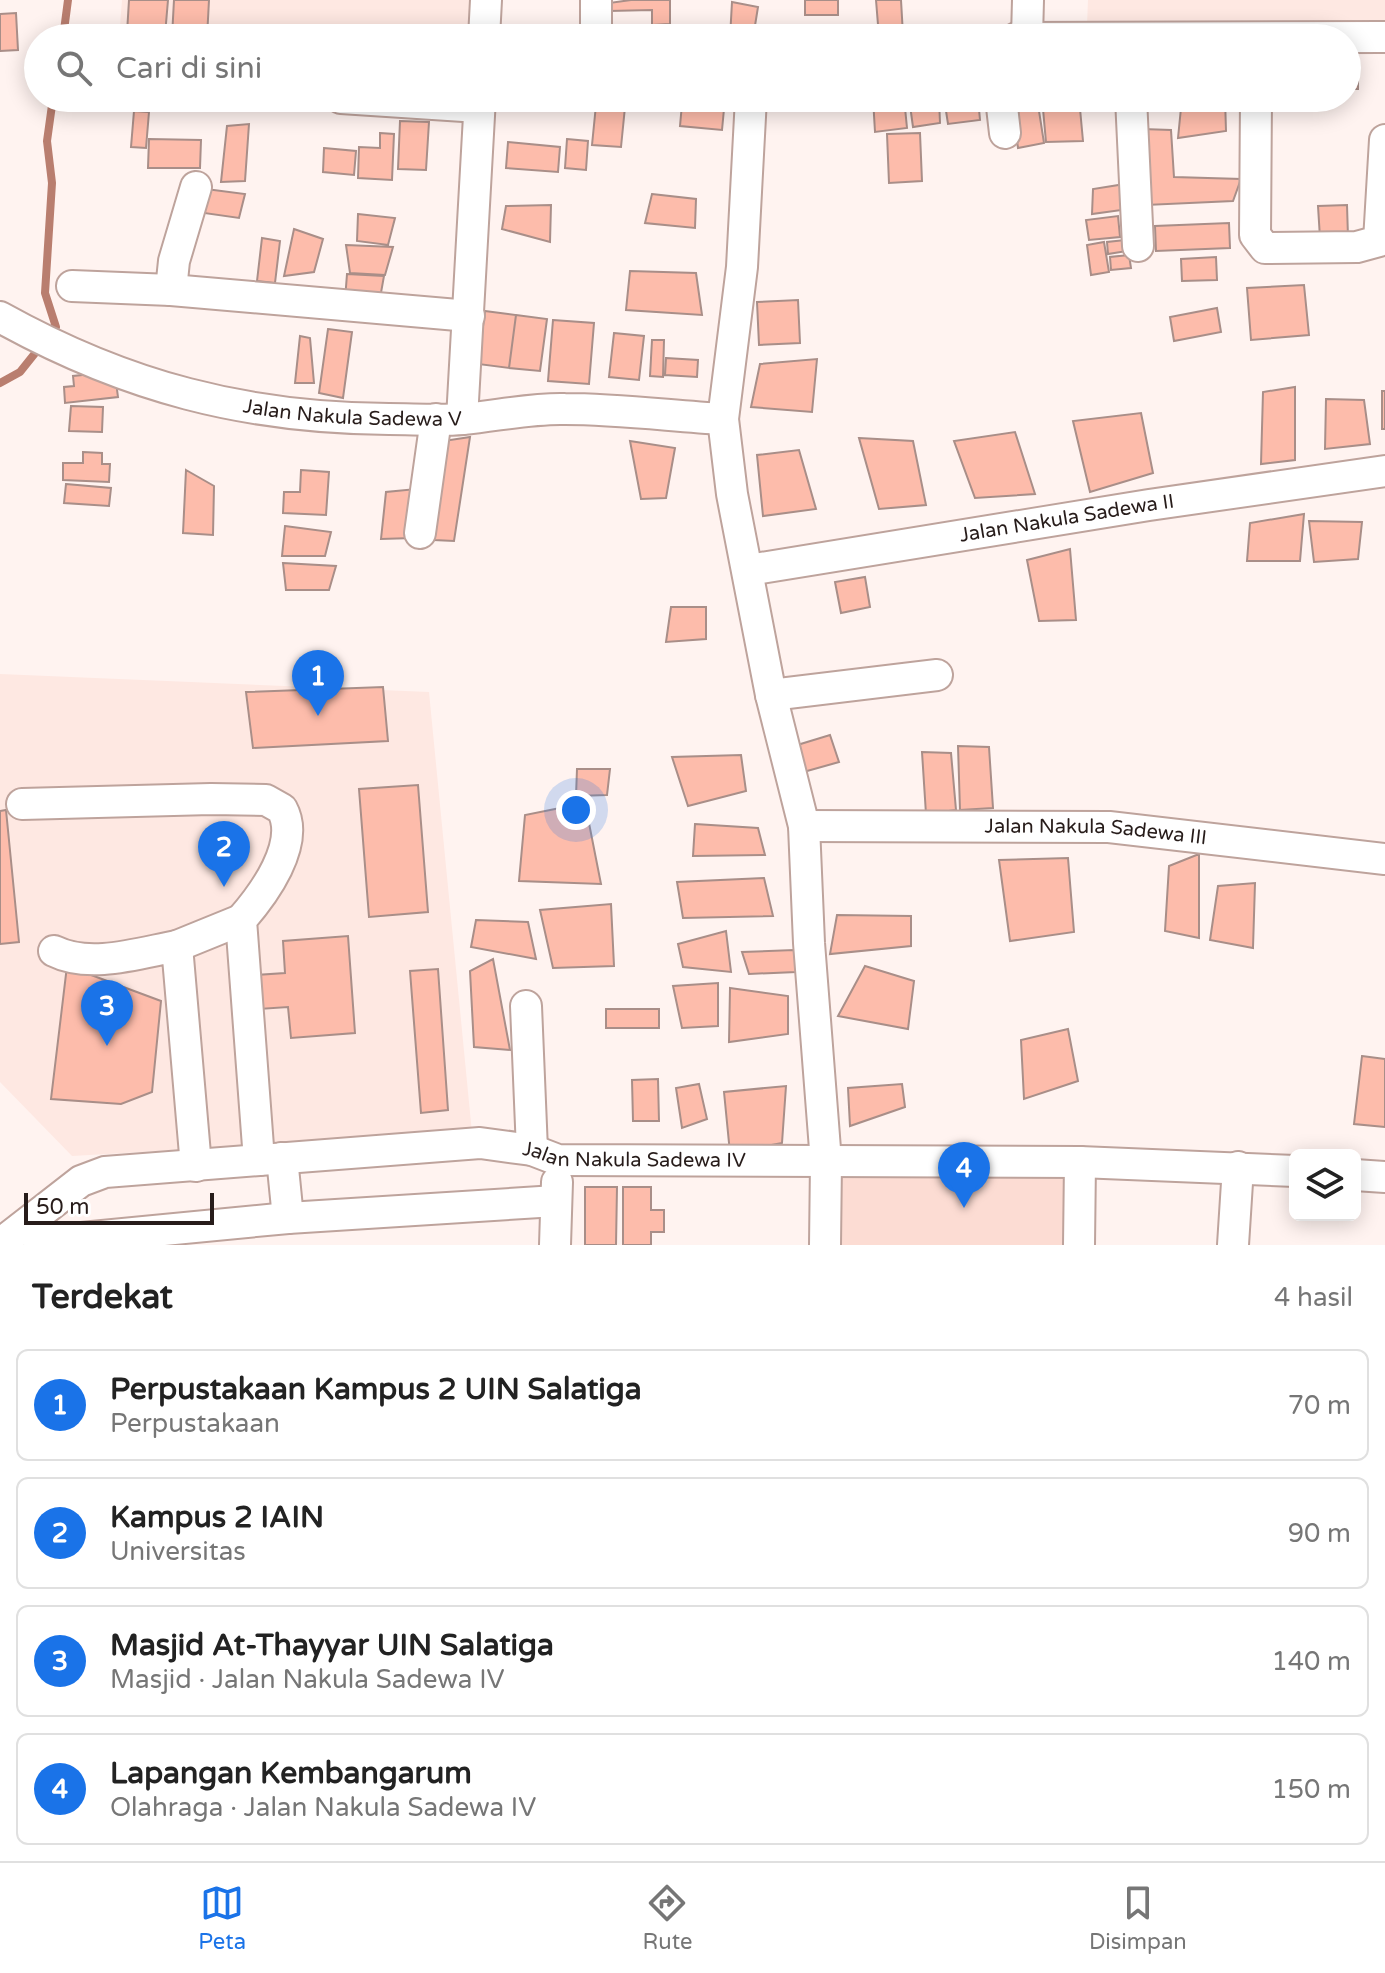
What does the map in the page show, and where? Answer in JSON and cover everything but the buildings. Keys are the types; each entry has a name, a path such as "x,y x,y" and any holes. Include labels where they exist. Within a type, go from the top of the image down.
{"street":[{"path":"485,24 486,0"},
{"path":"596,0 596,24"},
{"path":"1027,24 1028,0"},
{"path":"1361,37 1385,37"},
{"path":"420,533 449,419 469,316 479,112"},
{"path":"750,112 742,267 723,419 732,494 771,695 804,826 809,943 826,1162 825,1245"},
{"path":"1003,112 1005,133"},
{"path":"1132,112 1138,246"},
{"path":"1256,112 1255,235 1265,248 1357,247 1379,241 1385,140"},
{"path":"171,290 180,239 196,187"},
{"path":"72,286 171,290 469,316"},
{"name":"Jalan Nakula Sadewa V","path":"0,317 47,342 178,394 257,410 328,418 449,419 503,412 568,409 723,419"},
{"name":"Jalan Nakula Sadewa II","path":"749,570 1149,505 1385,471"},
{"path":"771,695 937,675"},
{"path":"22,804 211,799 273,802 282,809 286,821 280,860 267,890 241,920 177,946 88,959 68,959 54,951"},
{"name":"Jalan Nakula Sadewa III","path":"804,826 1109,827 1385,859"},
{"path":"241,920 271,1159 288,1218"},
{"path":"177,946 196,1166"},
{"path":"526,1006 545,1155 556,1201 555,1245"},
{"name":"Jalan Nakula Sadewa IV","path":"8,1239 81,1181 105,1172 480,1143 545,1155 826,1162 1080,1162 1289,1171"},
{"path":"1079,1245 1080,1162"},
{"path":"1233,1245 1238,1167"},
{"path":"1361,1175 1385,1177"},
{"path":"8,1239 61,1240 288,1218 556,1201"}],"shaded area":[{"path":"122,0 473,0 472,24 120,24"},
{"path":"1088,0 1385,0 1385,23 1087,24"},
{"path":"0,674 429,692 472,1133 72,1156 0,1082"},
{"path":"840,1171 1087,1171 1084,1245 842,1245"}],"waterway":[{"path":"65,24 68,0"},
{"path":"49,336 56,327 45,293 52,183 47,141 51,112"},
{"path":"0,383 20,372 40,347"}],"place":[{"name":"Perpustakaan Kampus 2 UIN Salatiga","path":"318,716"},
{"name":"Kampus 2 IAIN","path":"224,887"},
{"name":"Masjid At-Thayyar UIN Salatiga","path":"107,1046"},
{"name":"Lapangan Kembangarum","path":"964,1208"}]}
